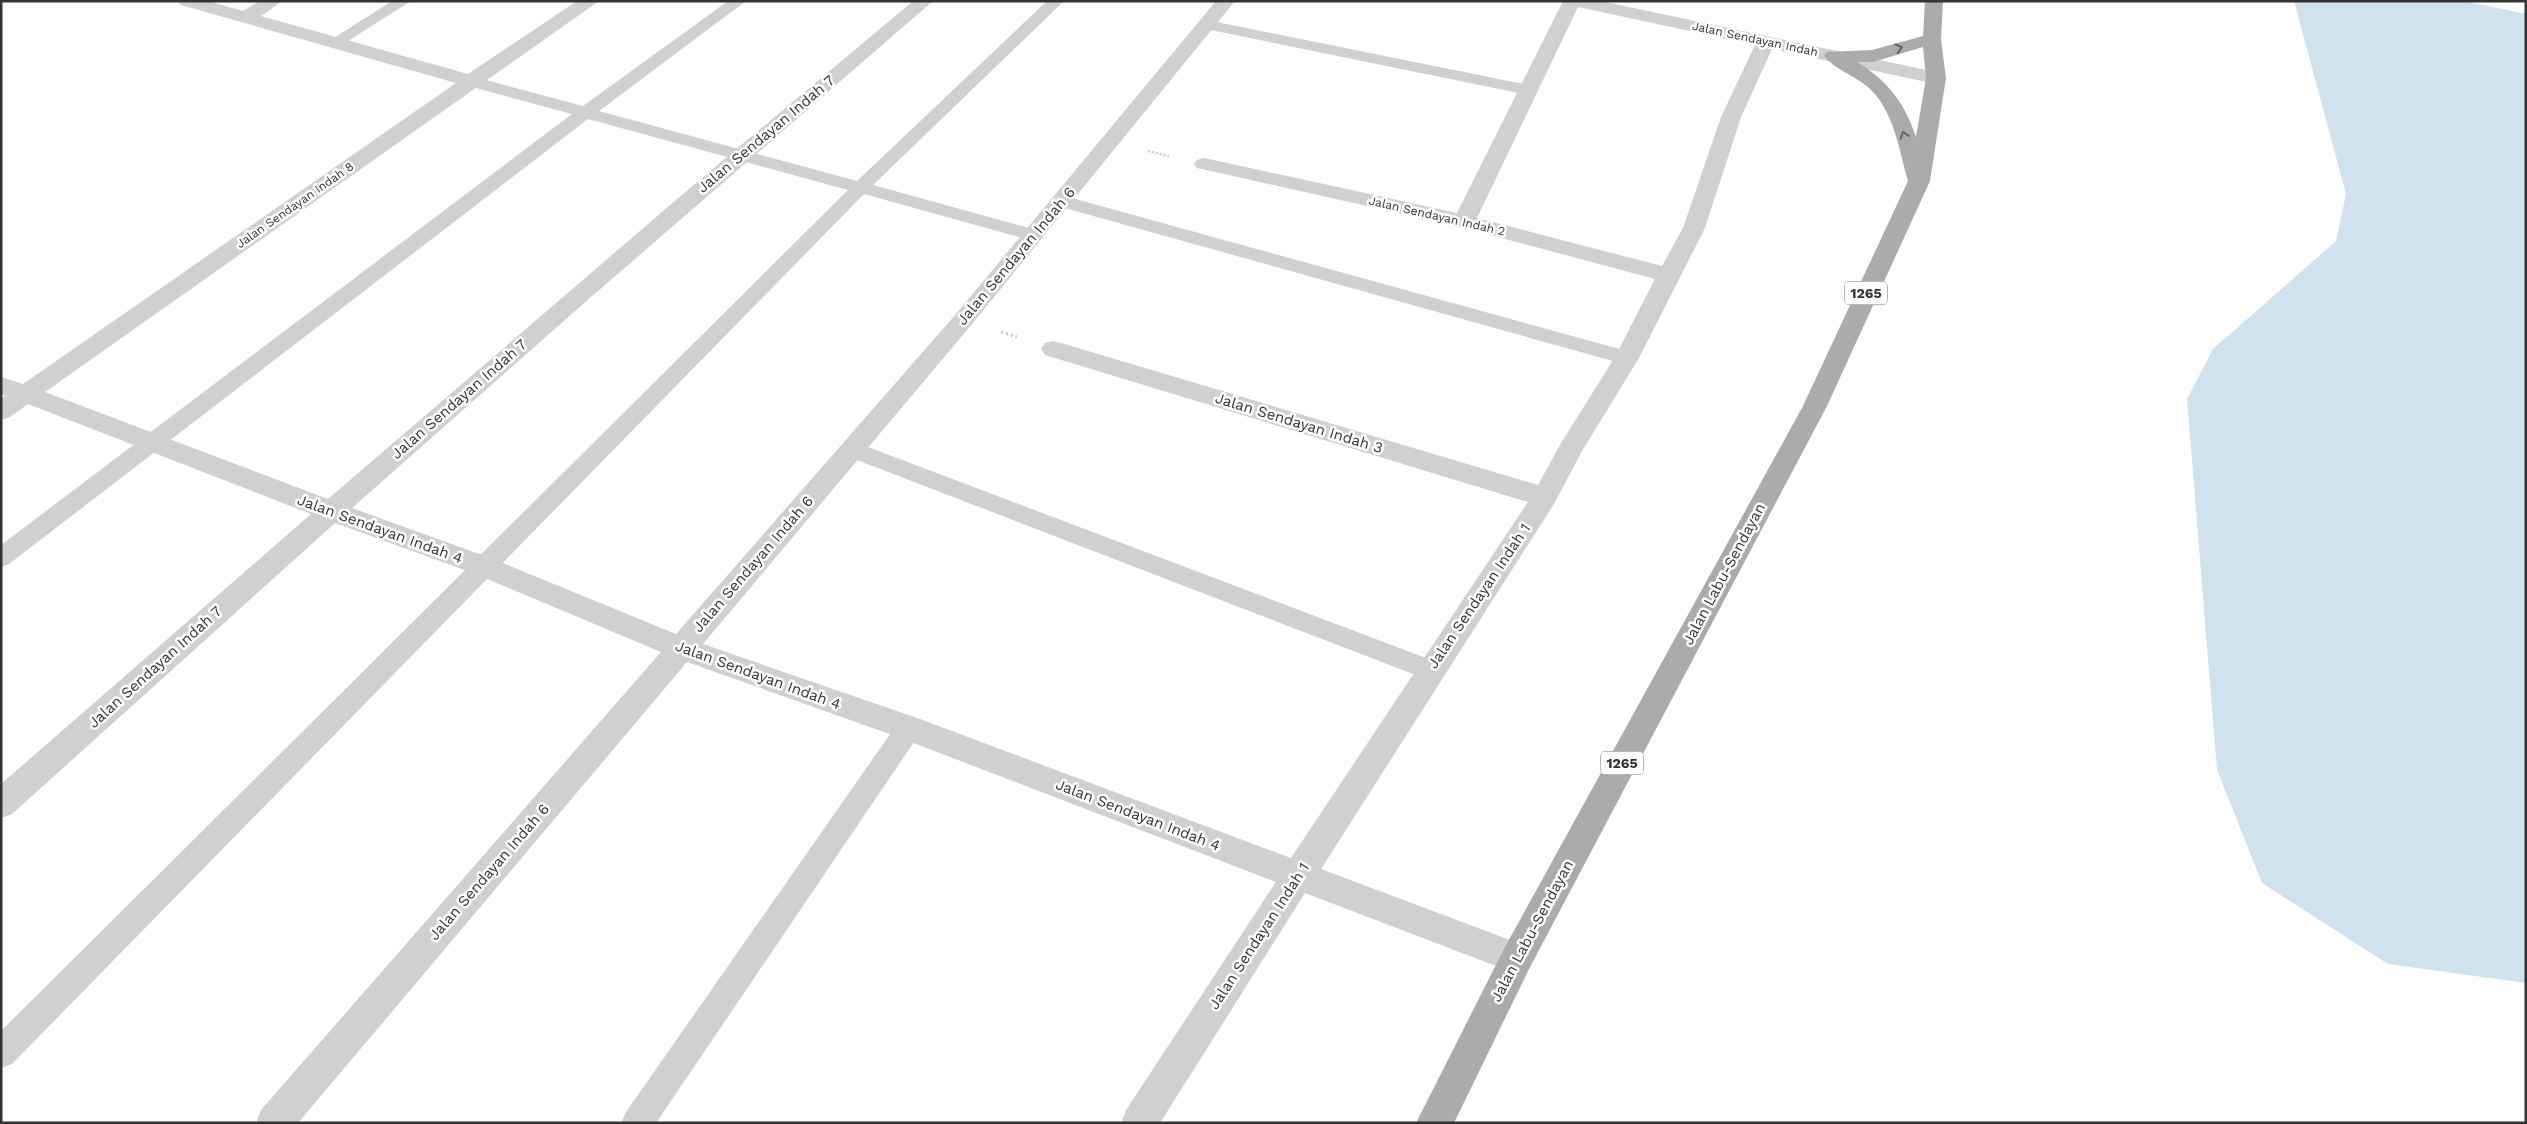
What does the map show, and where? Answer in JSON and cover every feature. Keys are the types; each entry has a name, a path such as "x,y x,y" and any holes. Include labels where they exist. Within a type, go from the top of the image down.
{"main road":[{"name":"Jalan Labu-Sendayan","path":"1434,1123 1517,958 1815,406 1906,205 1919,181 1936,78 1932,39 1934,1"},
{"path":"1834,56 1873,56 1932,39"},
{"path":"1834,56 1871,80 1885,93 1900,124 1919,181"}],"street":[{"path":"187,1 471,82"},
{"path":"245,18 273,1"},
{"name":"Jalan Sendayan Indah 8","path":"1,411 13,390 590,1"},
{"name":"Jalan Sendayan Indah 7","path":"1,804 330,511 740,155 924,1"},
{"name":"Jalan Sendayan Indah 6","path":"274,1123 964,319 1226,1"},
{"path":"1464,221 1573,1"},
{"name":"Jalan Sendayan Indah","path":"1573,1 1936,78"},
{"name":"Jalan Sendayan Indah 1","path":"1139,1123 1430,670 1544,497 1570,449 1627,358 1668,275 1694,228 1731,118 1766,42"},
{"name":"Jalan Sendayan Indah 2","path":"1204,164 1464,221 1668,275"},
{"name":"Jalan Sendayan Indah 3","path":"1053,349 1544,497"},
{"name":"Jalan Sendayan Indah 4","path":"13,390 152,441 330,511 483,566 680,648 909,728 1517,958"}],"lane":[{"path":"334,43 403,1"},
{"path":"1,558 586,112 738,1"},
{"path":"1,1053 861,187 1056,1"},
{"path":"1207,25 1528,90"},
{"path":"471,82 1033,235"},
{"path":"1061,200 1627,358"},
{"path":"852,449 1430,670"},
{"path":"637,1123 909,728"}],"path":[{"path":"1108,142 1204,164"},
{"path":"964,319 1053,349"}],"water":[{"path":"2294,1 2464,1 2526,14 2526,983 2388,964 2262,883 2217,770 2187,399 2213,349 2336,241 2346,194"}]}
